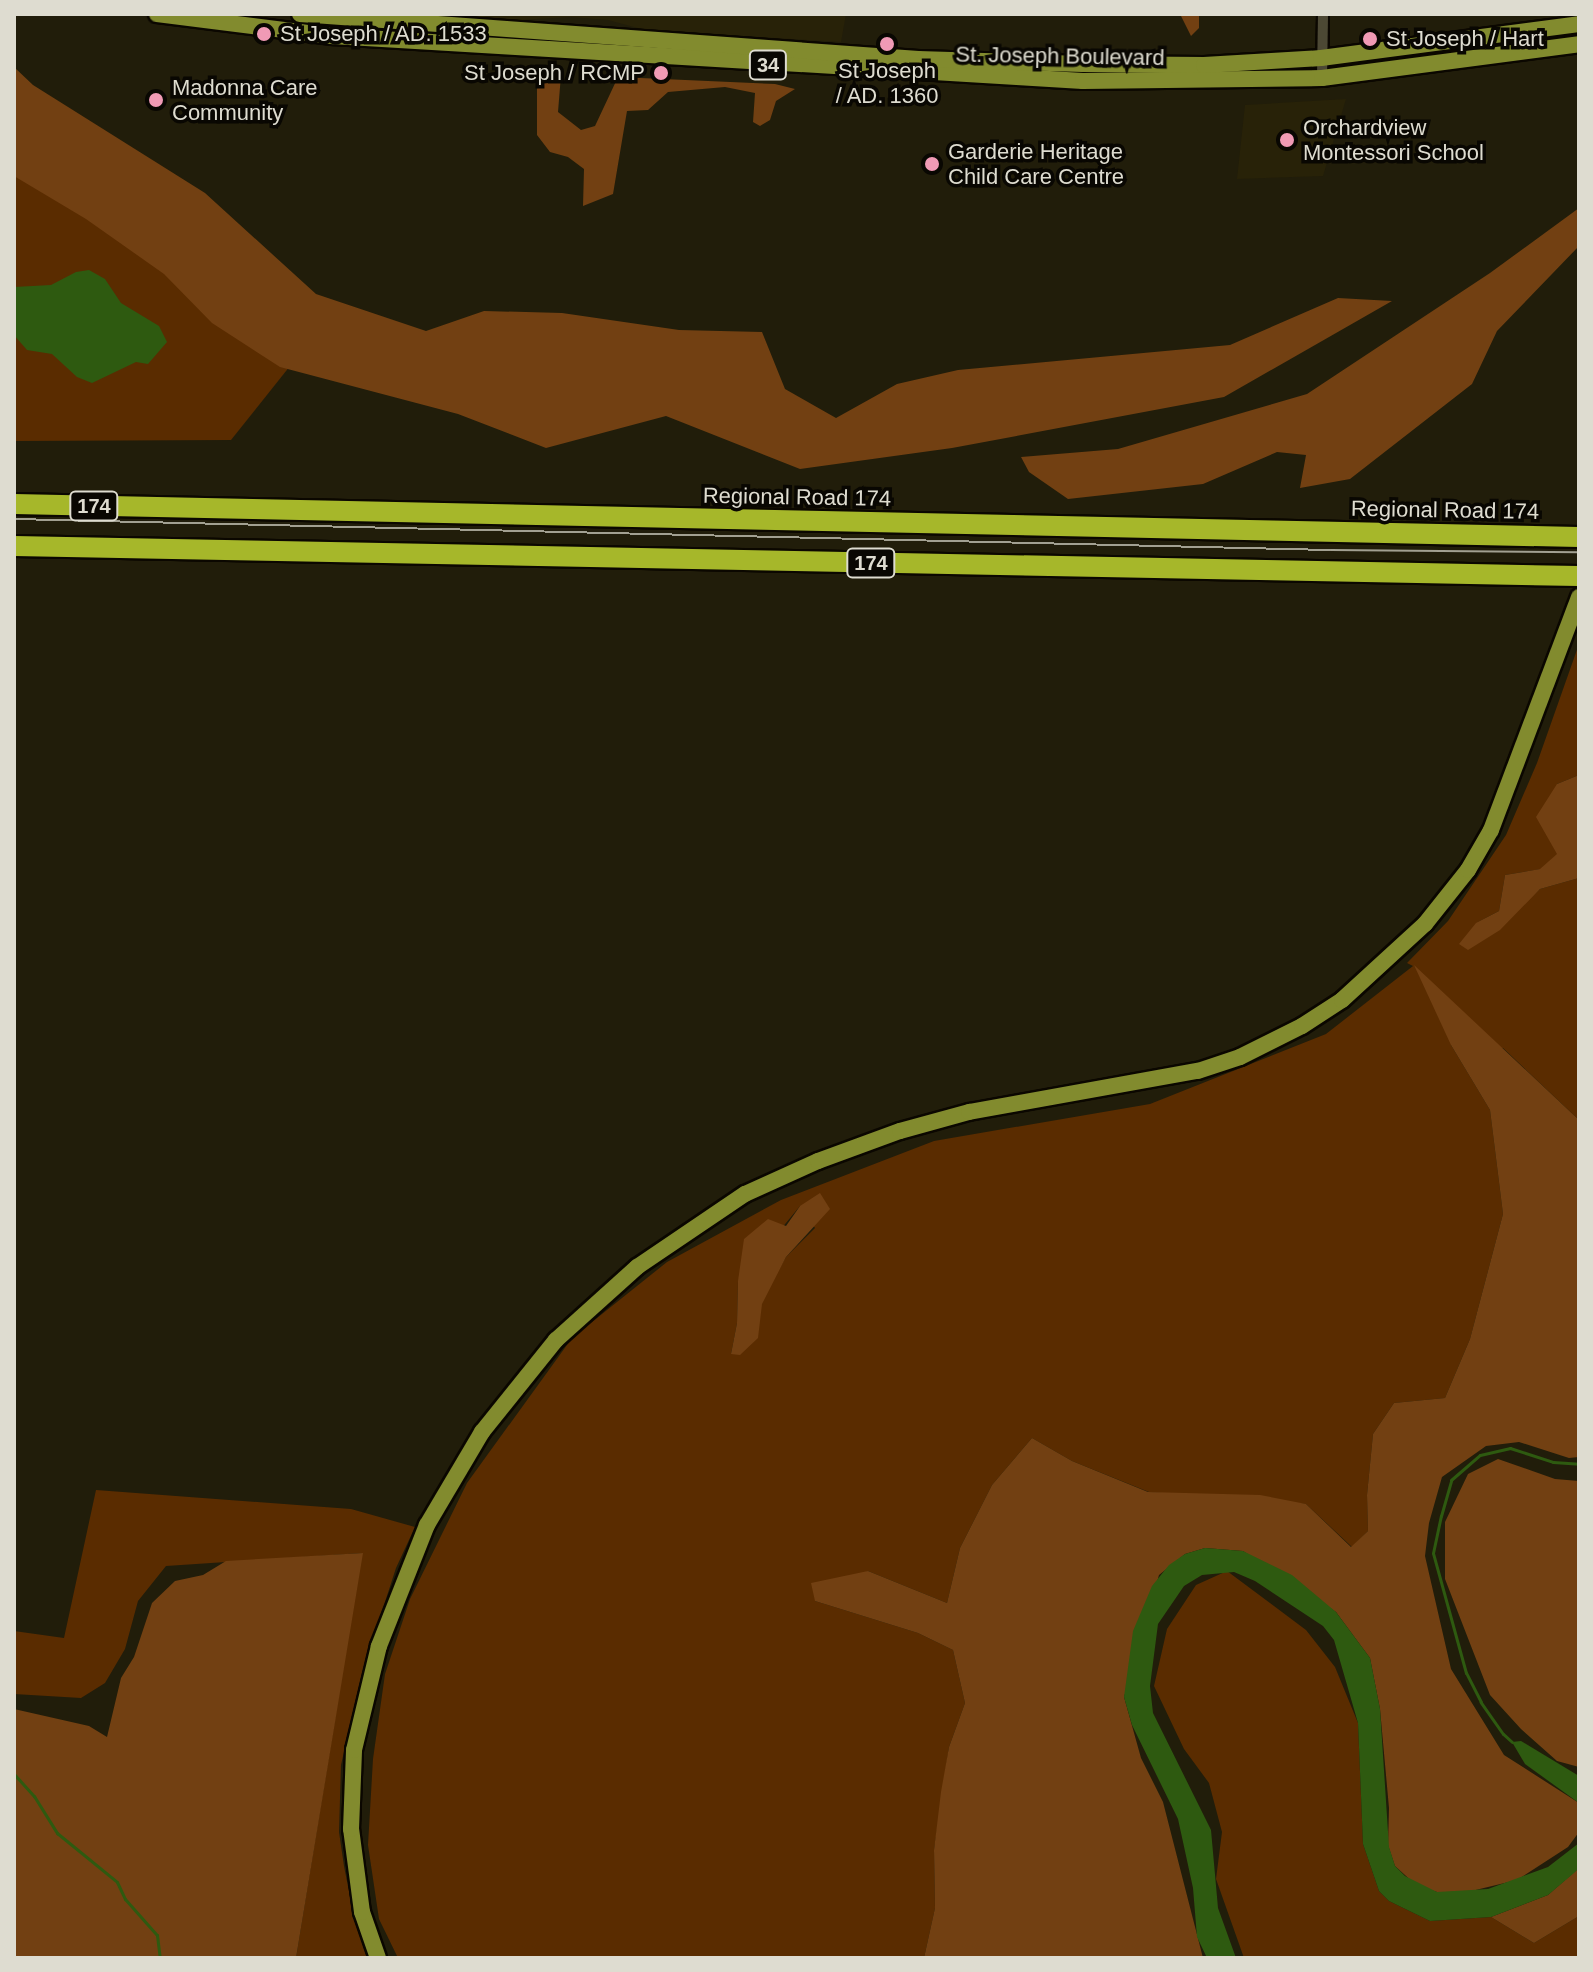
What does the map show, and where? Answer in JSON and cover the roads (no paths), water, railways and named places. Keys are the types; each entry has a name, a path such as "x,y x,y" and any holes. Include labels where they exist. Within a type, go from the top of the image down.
{"highway":[{"name":"Regional Road 174","path":"14,504 1579,537"},
{"name":"174","path":"14,546 1579,576"}],"main road":[{"name":"St. Joseph Boulevard","path":"157,14 218,18 332,36 463,46 1083,73 1322,78 1579,44"},
{"name":"St. Joseph Boulevard","path":"300,14 918,66"},
{"name":"St. Joseph Boulevard","path":"1083,73 1321,58 1579,24"},
{"path":"463,28 463,46"},
{"path":"378,1958 362,1912 351,1829 354,1750 379,1646 427,1525 482,1432 556,1340 649,1259 745,1194 818,1161 900,1131 969,1112 1198,1071 1240,1057 1290,1032 1342,1000 1425,924 1468,870 1491,830 1579,597"}],"street":[{"path":"1322,78 1323,14"}],"waterway":[{"path":"1512,1742 1481,1702 1466,1673 1433,1553 1441,1516 1451,1480 1480,1455 1510,1448 1553,1462 1579,1464"},
{"path":"14,1774 34,1796 57,1833 117,1882 125,1899 157,1935 160,1958"}],"tram line":[{"path":"14,519 1331,550 1579,552"}],"place":[{"name":"St Joseph / AD. 1533","path":"264,34"},
{"name":"St Joseph / Hart","path":"1370,39"},
{"name":"St Joseph / AD. 1360","path":"887,44"},
{"name":"St Joseph / RCMP","path":"661,73"},
{"name":"Madonna Care Community","path":"156,100"},
{"name":"Orchardview Montessori School","path":"1287,140"},
{"name":"Garderie Heritage Child Care Centre","path":"932,164"}]}
